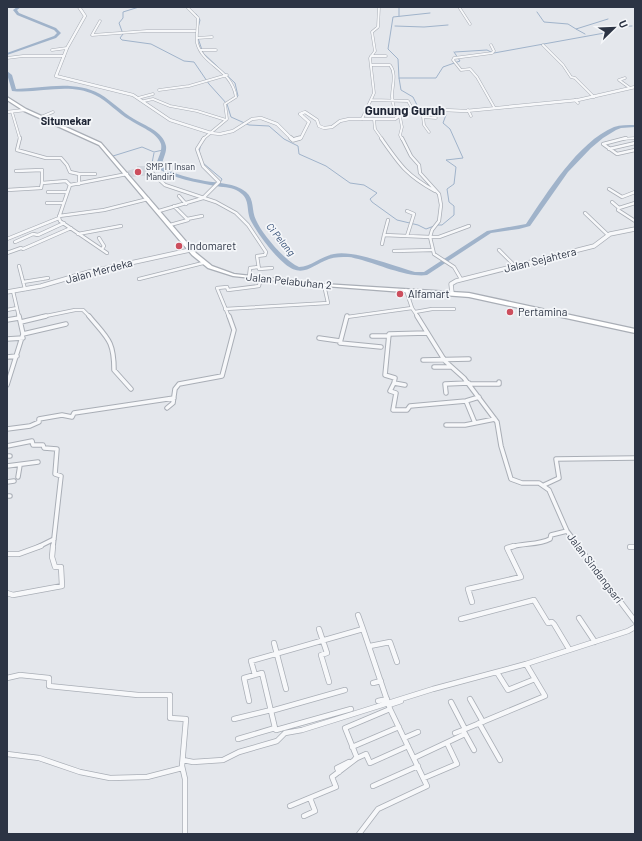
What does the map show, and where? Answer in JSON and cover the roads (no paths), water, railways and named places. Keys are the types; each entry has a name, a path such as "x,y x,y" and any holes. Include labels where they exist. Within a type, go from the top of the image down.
{"main road":[{"name":"Jalan Pelabuhan 2","path":"7,98 25,110 100,144 159,211 190,250 204,263 224,272 249,277 474,296 635,331"}],"street":[{"path":"80,7 84,17 67,48 56,72 56,76 116,90 138,98 170,120 220,134 233,131 252,119 261,118 277,124 290,138 295,140 301,138 309,122 301,115 301,113 308,113 317,120 319,126 324,128 332,127 343,120 393,119 400,117 404,112"},
{"path":"362,119 372,100 374,86 371,56 375,51 372,32 378,27 379,7"},
{"path":"459,7 470,24"},
{"path":"159,211 204,198 219,182 203,166 197,152 202,138 226,120 228,117 225,104 236,97 234,83 225,72 202,51 197,32 199,22 197,17 191,11"},
{"path":"100,21 92,35 144,31 197,32 212,37"},
{"path":"491,45 494,51 492,53 473,54 454,58 453,60 461,70 470,69 477,77 494,107"},
{"path":"543,45 561,63 571,78 575,78 594,97"},
{"path":"52,50 67,48"},
{"path":"202,51 216,50"},
{"path":"7,58 23,56 64,56"},
{"path":"371,56 386,56"},
{"path":"371,65 390,65 392,67 394,79 392,96 395,112 420,109 440,111 468,110 575,100 635,87"},
{"path":"159,90 189,86 225,72"},
{"path":"625,78 619,80 630,88"},
{"path":"138,98 153,94"},
{"path":"144,101 153,99 174,108 197,111 226,120"},
{"path":"372,100 408,101 413,110"},
{"path":"575,100 578,103"},
{"path":"420,109 424,125 429,132"},
{"path":"7,112 25,110"},
{"path":"468,110 471,116"},
{"path":"12,112 20,138 17,150 33,155 63,159 68,163 70,172 79,174 95,174"},
{"path":"41,117 53,112"},
{"path":"400,117 402,127 400,135 411,156 419,165 420,173 438,192 441,205 439,221 432,230 430,237 434,254 457,270 461,279 452,283 452,293"},
{"path":"423,117 436,118"},
{"path":"374,119 377,133 400,166 415,180 438,192"},
{"path":"635,138 631,137 603,144 618,154 635,150"},
{"path":"609,149 635,143"},
{"path":"150,166 149,170 166,185 230,208 248,225 266,252 265,255 257,256 258,267"},
{"path":"7,190 41,188 42,170 16,171"},
{"path":"79,174 79,184"},
{"path":"42,183 66,181 70,185 127,174"},
{"path":"59,217 70,185"},
{"path":"610,189 622,196 635,192"},
{"path":"48,192 67,192"},
{"path":"179,196 186,204"},
{"path":"7,239 59,217 104,210 148,199"},
{"path":"612,202 619,208 617,209 618,210 635,221"},
{"path":"47,203 64,203"},
{"path":"619,208 635,203"},
{"path":"174,206 187,219"},
{"path":"407,236 414,214 408,211"},
{"path":"584,213 608,235"},
{"path":"170,225 202,216"},
{"path":"59,217 78,234 107,253"},
{"path":"382,244 388,220"},
{"path":"15,242 33,234 38,235 64,223"},
{"path":"78,234 122,226"},
{"path":"384,235 439,237 469,226"},
{"path":"7,253 21,248 23,250 71,228"},
{"name":"Jalan Sejahtera","path":"461,279 594,246 608,235 635,229"},
{"path":"99,238 104,246 102,249"},
{"name":"Jalan Merdeka","path":"7,292 51,284 89,272 190,250"},
{"path":"394,251 432,250"},
{"path":"499,250 515,266"},
{"path":"139,279 204,263"},
{"path":"19,266 25,289"},
{"path":"249,277 250,268 272,268"},
{"path":"23,282 48,276 51,284"},
{"path":"167,408 173,403 175,389 179,384 222,376 234,330 217,288 227,287 228,290 259,286 261,284 261,278"},
{"path":"225,310 328,303 329,302 324,290 324,284"},
{"path":"406,290 412,308 444,359 450,367 469,384 499,426 501,446 511,479 522,483 539,482 544,485 559,478 556,459 635,458"},
{"path":"7,385 18,356 23,336 13,291"},
{"path":"7,310 17,308"},
{"path":"340,341 348,316 412,308"},
{"path":"415,312 454,308"},
{"path":"21,322 75,310 83,310 111,342 114,352 114,370 131,389"},
{"path":"7,320 20,318"},
{"path":"7,339 66,324"},
{"path":"372,336 427,333"},
{"path":"388,336 388,357 385,375 395,378 390,390 396,393 393,410 407,410 410,406 466,401 479,397"},
{"path":"318,338 340,341 341,343 363,347 381,347"},
{"path":"7,357 18,356"},
{"path":"422,360 469,359"},
{"path":"434,367 450,367"},
{"path":"446,392 445,384 499,384 499,382"},
{"path":"394,383 405,385"},
{"path":"7,429 30,426 39,422 40,419 62,415 72,417 74,413 97,408 174,398"},
{"path":"466,401 476,423"},
{"path":"446,426 476,423 495,419"},
{"path":"7,446 32,441 33,445 43,445 44,449 57,449 55,474 60,476 52,557 55,566 61,567 63,586 13,595 7,594"},
{"path":"7,466 38,462"},
{"path":"18,477 20,465"},
{"path":"7,482 14,481"},
{"name":"Jalan Sindangsari","path":"544,485 552,493 567,531 599,574 614,591 635,621"},
{"path":"472,602 468,589 521,577 507,548 523,543 544,542 550,539 551,535 567,531"},
{"path":"7,554 32,549 54,539"},
{"path":"630,547 635,546"},
{"path":"461,619 534,600 548,624 552,622 554,624 569,649"},
{"path":"358,615 370,646 388,704 428,786 378,810 359,834"},
{"path":"579,618 596,642"},
{"path":"357,758 345,728 388,704 526,664 569,649 596,642 628,631 635,627"},
{"path":"319,629 327,653 321,655 329,682"},
{"path":"255,675 251,661 363,629"},
{"path":"370,646 390,642 397,662"},
{"path":"274,643 286,689"},
{"path":"414,758 447,743 464,731 481,722 545,696 526,664"},
{"path":"249,701 244,678 262,673 275,728"},
{"path":"498,674 508,690 535,679"},
{"path":"7,678 20,675 49,678 49,686 138,695 170,695 170,718 186,719 182,768 185,779 185,834"},
{"path":"372,683 381,681"},
{"path":"234,719 345,690"},
{"path":"183,760 193,762 223,760 227,756 276,741 282,733 302,730 414,696"},
{"path":"470,699 500,760"},
{"path":"378,702 388,704"},
{"path":"451,702 474,750"},
{"path":"238,739 351,709"},
{"path":"352,747 399,727"},
{"path":"455,733 464,731"},
{"path":"404,738 418,732"},
{"path":"424,778 456,764 447,743"},
{"path":"290,806 336,786 332,777 357,758 366,754 370,763 408,746"},
{"path":"7,754 42,758 53,764 88,775 120,779 158,777 182,768"},
{"path":"373,786 418,766"},
{"path":"304,816 315,810 310,798"}],"waterway":[{"name":"Ci Pelang","path":"7,54 55,37 59,33 55,29 18,14 15,10 19,7"},
{"path":"139,7 123,12 123,18 119,23 123,34 120,38 122,40 151,44 184,61 194,62 209,84 227,104 231,117 249,125 269,126 284,139 298,146 299,154 326,166 350,183 364,185 377,193 370,199 372,202 397,220 418,225 426,229 434,226"},
{"path":"399,7 399,16"},
{"path":"537,12 544,22 568,24 576,29"},
{"path":"399,78 398,59 388,49 393,17 430,13"},
{"path":"196,14 200,20 198,28"},
{"path":"576,29 608,19"},
{"path":"395,26 424,27 448,25"},
{"path":"494,53 610,32 609,27 632,26"},
{"path":"576,29 585,34"},
{"path":"198,38 203,53 235,83 238,96 231,101"},
{"path":"455,52 487,50 491,52"},
{"path":"399,78 436,78 443,67 460,61 454,52"},
{"name":"Ci Pelang","path":"7,72 10,75 14,90 76,87 86,89 100,95 127,117 158,136 164,148 159,167 180,177 234,188 244,193 249,200 253,220 261,232 280,256 293,267 298,269 309,267 329,257 350,255 415,274 425,274 489,232 519,228 528,225 566,171 577,158 601,137 614,129 635,126"},
{"path":"399,78 401,90 413,97 419,109"},
{"path":"422,111 444,112 446,115 443,123 450,129 463,158 446,160 456,167 454,184 447,189 449,202 454,206 454,215 442,225 437,225"},
{"path":"199,152 201,144"},
{"path":"113,156 142,147 154,152 163,150"},
{"path":"148,171 146,167 152,163 154,153"},
{"path":"203,163 222,179 219,185"}],"place":[{"name":"SMP IT Insan Mandiri","path":"138,172"},
{"name":"Indomaret","path":"179,246"},
{"name":"Alfamart","path":"400,294"},
{"name":"Pertamina","path":"510,312"}],"district":[{"name":"Gunung Guruh","path":"405,110"},
{"name":"Situmekar","path":"66,121"}]}
